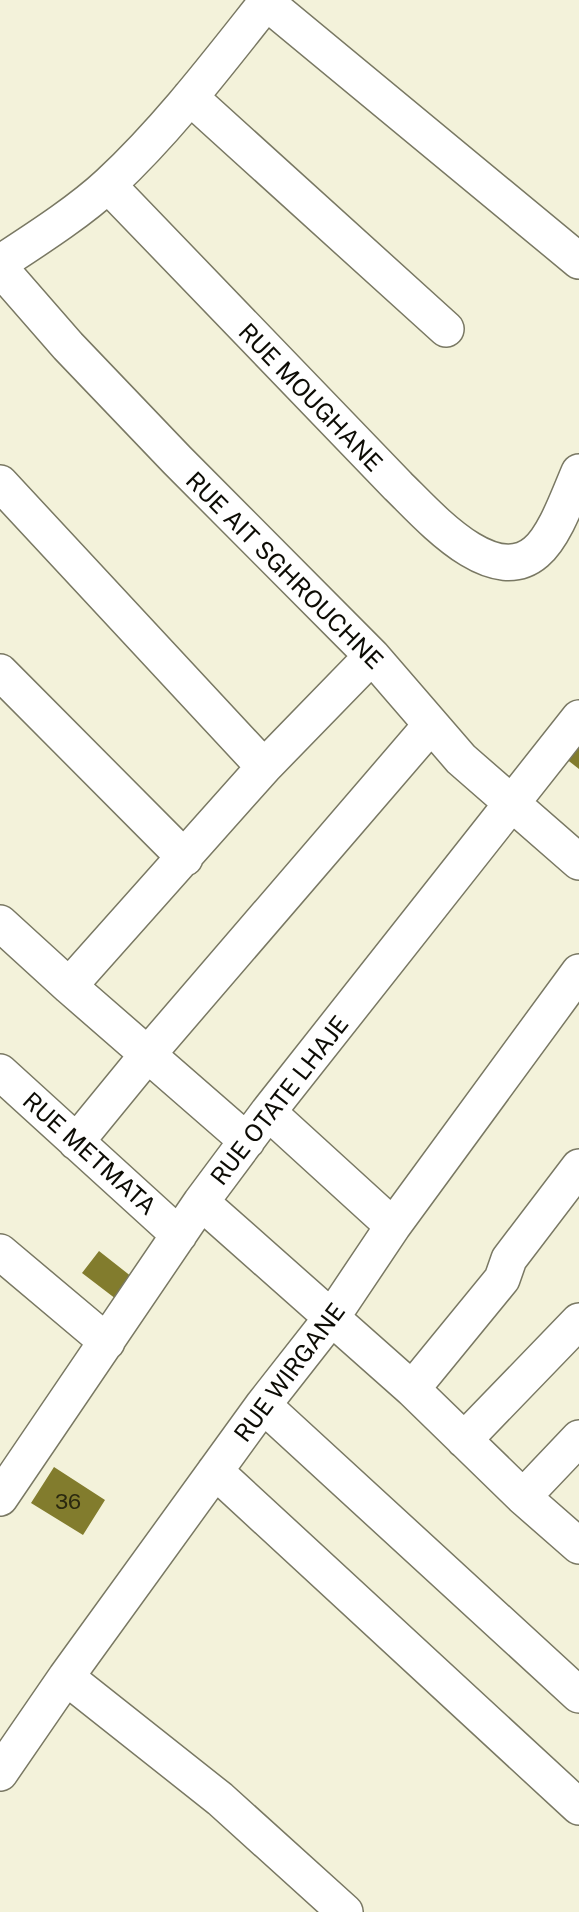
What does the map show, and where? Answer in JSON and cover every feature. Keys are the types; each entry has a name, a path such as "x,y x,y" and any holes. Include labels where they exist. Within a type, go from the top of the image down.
{"street":[{"path":"0,265 108,185 190,97 267,1 579,261"},
{"path":"190,97 446,329"},
{"name":"RUE MOUGHANE","path":"108,185 302,388 441,527 482,558 513,562 526,559 538,551 563,509 579,472"},
{"name":"RUE AIT SGHROUCHNE","path":"0,265 68,346 372,656 461,759 579,862"},
{"path":"0,484 264,767"},
{"path":"69,986 185,859 264,767 372,656"},
{"path":"0,672 185,859"},
{"name":"RUE OTATE LHAJE","path":"6,1477 107,1342 201,1202 268,1112 579,718"},
{"path":"76,1142 148,1054 431,725"},
{"path":"0,923 247,1141"},
{"name":"RUE WIRGANE","path":"0,1773 66,1677 215,1471 332,1317 393,1226 579,972"},
{"name":"RUE METMATA","path":"5,1087 76,1142 179,1235"},
{"path":"268,1112 393,1226"},
{"path":"412,1389 502,1279 509,1259 579,1167"},
{"path":"201,1202 412,1389 523,1497 579,1546"},
{"path":"0,1252 107,1342"},
{"path":"464,1440 579,1321"},
{"path":"264,1405 579,1695"},
{"path":"523,1497 579,1438"},
{"path":"215,1471 579,1807"},
{"path":"66,1677 220,1799 345,1912"}],"building":[{"path":"579,740 579,769 565,758"},
{"path":"99,1251 132,1277 116,1299 82,1273"},
{"path":"54,1467 105,1500 83,1535 31,1503"}]}
